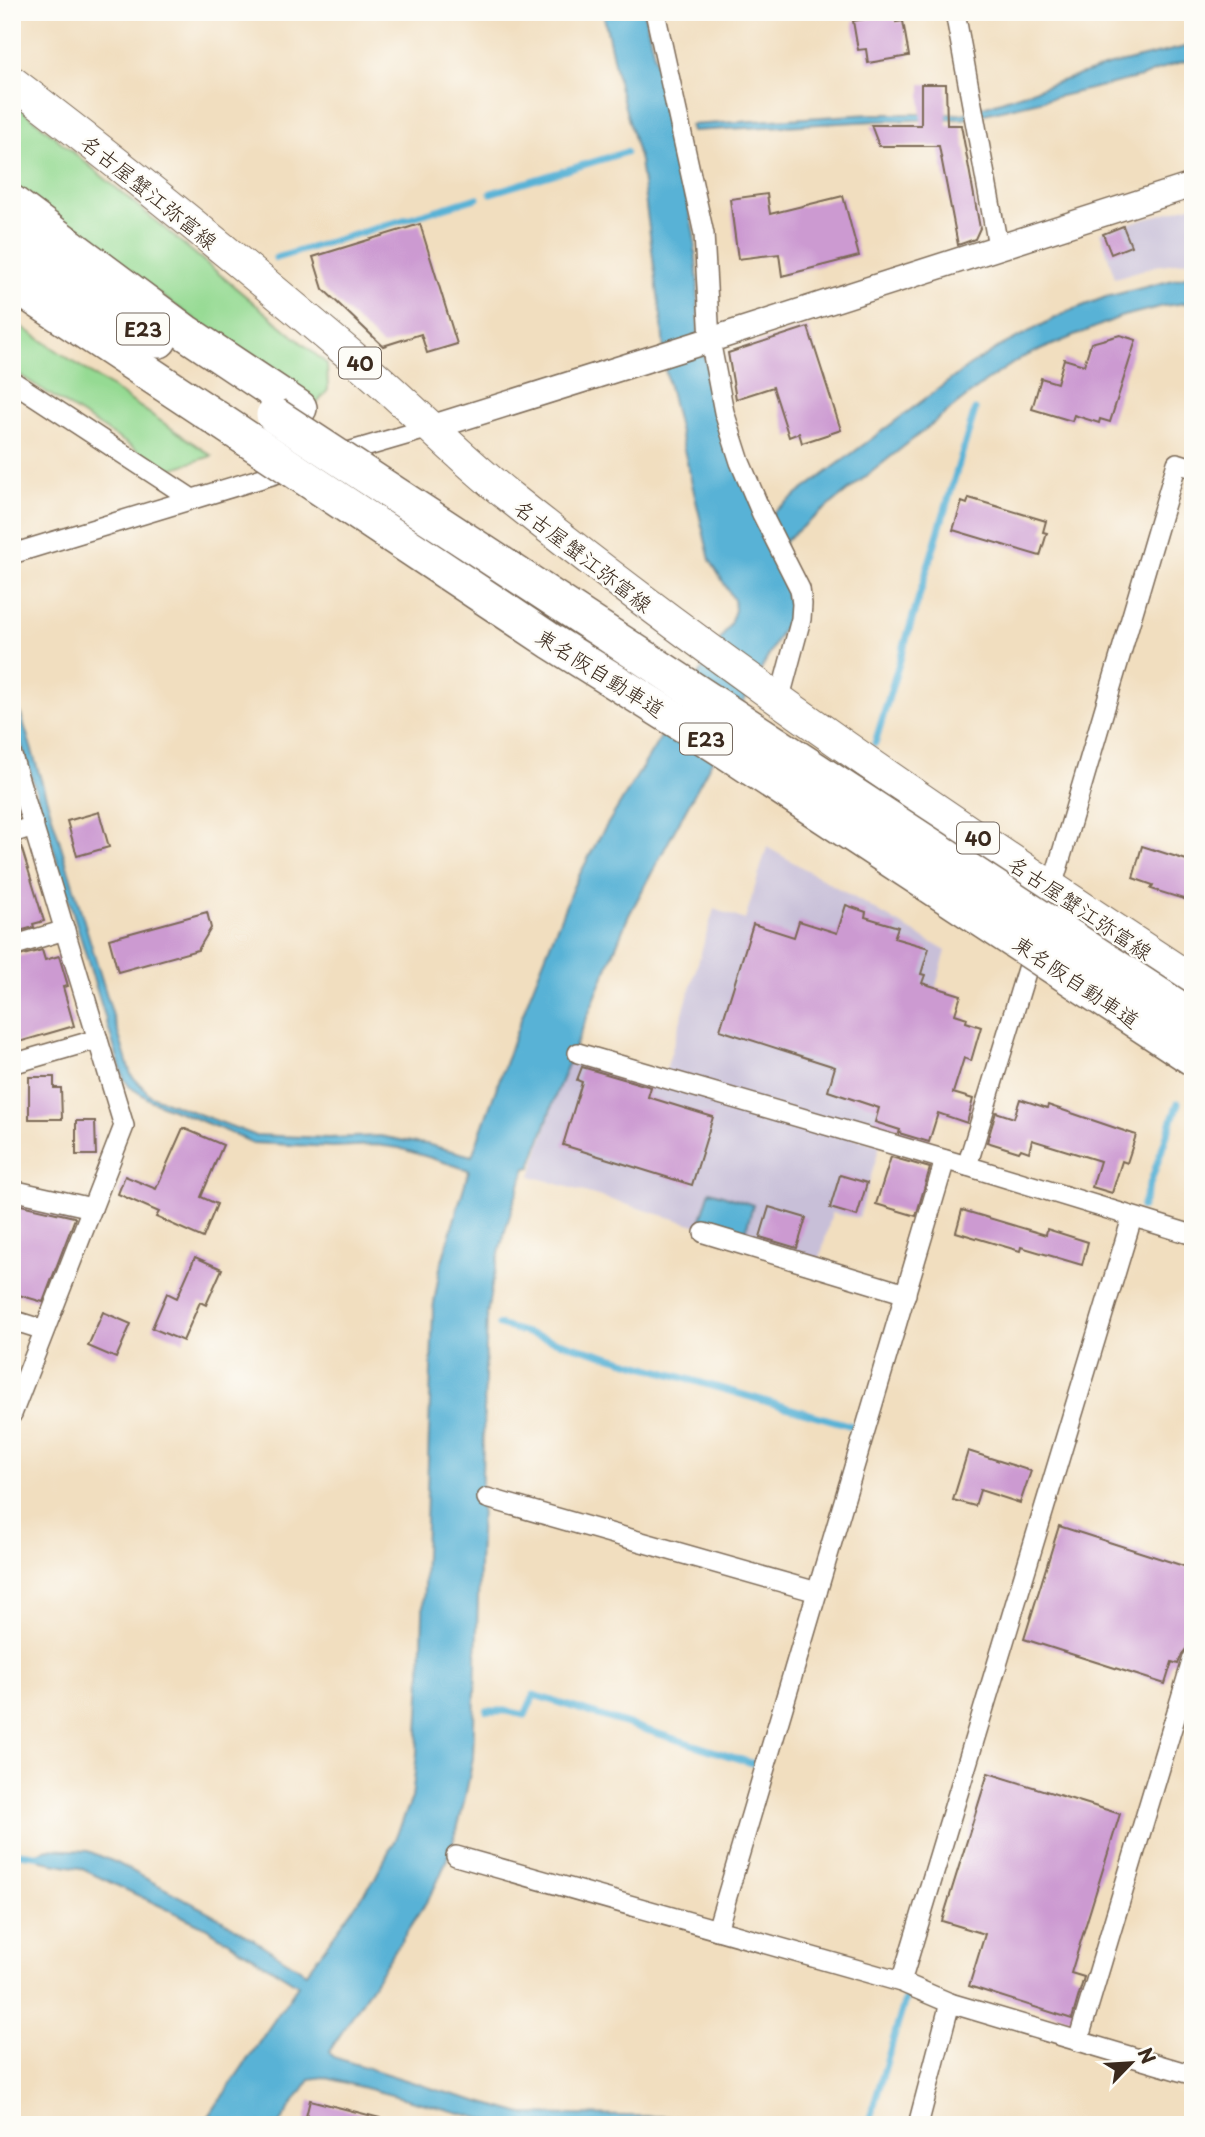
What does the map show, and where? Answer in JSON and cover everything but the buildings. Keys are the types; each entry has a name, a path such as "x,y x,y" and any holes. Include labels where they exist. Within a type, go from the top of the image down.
{"highway":[{"path":"12,203 287,412"},
{"name":"東名阪自動車道","path":"12,244 287,412 572,610 1193,1018"},
{"name":"東名阪自動車道","path":"12,283 552,642 749,766 1193,1058"}],"main road":[{"name":"名古屋蟹江弥富線","path":"12,82 88,140 358,361 508,496 705,648 1052,889 1193,981"}],"street":[{"path":"654,12 704,234 710,340 724,411 740,463 800,589 801,619 772,695"},
{"path":"956,12 998,246"},
{"path":"12,554 430,428 1193,185"},
{"path":"12,381 192,499"},
{"path":"967,1166 1052,889 1177,463 1193,468"},
{"path":"12,756 124,1126 12,1415"},
{"path":"12,833 34,826"},
{"path":"12,946 65,930"},
{"path":"12,1065 98,1039"},
{"path":"578,1053 1193,1235"},
{"path":"717,1930 945,1160"},
{"path":"12,1190 92,1208"},
{"path":"901,1982 1132,1218"},
{"path":"704,1233 906,1294"},
{"path":"12,1320 44,1330"},
{"path":"487,1498 817,1592"},
{"path":"1078,2041 1193,1658"},
{"path":"456,1856 901,1982 950,2003 1193,2075"},
{"path":"918,2125 950,2003"}],"shaded area":[{"path":"1193,205 1193,260 1155,266 1115,278 1100,232"},
{"path":"767,847 946,951 892,1140 665,1073 714,909 745,920"},
{"path":"570,1057 880,1145 859,1218 832,1213 819,1262 531,1176"}],"green space":[{"path":"12,101 327,364 328,390 315,406 12,188"},
{"path":"12,320 212,456 168,470 12,370"}],"water":[{"path":"603,12 644,12 694,234 698,337 760,527 775,511 969,366 999,347 1069,311 1106,297 1193,275 1193,302 1163,306 1120,317 1021,358 985,382 787,539 775,559 788,599 786,623 628,917 557,1091 531,1167 526,1168 502,1240 487,1315 473,1757 466,1793 453,1843 432,1893 329,2052 333,2057 523,2114 677,2117 696,2125 506,2125 323,2077 310,2079 278,2125 203,2125 298,1985 205,1927 80,1868 42,1861 33,1854 48,1849 88,1851 117,1863 218,1917 306,1973 374,1880 412,1798 421,1676 433,1309 440,1268 469,1170 399,1148 376,1145 333,1147 253,1143 152,1101 130,1087 124,1079 12,713 12,685 131,1075 151,1096 254,1135 328,1138 380,1136 472,1156 529,997 573,887 599,838 730,624 735,610 734,600 710,560 665,369 662,324 640,161 619,86"},
{"path":"1193,45 1193,59 1141,77 963,119 692,131 690,125 871,114 962,114 1107,66"},
{"path":"710,1191 753,1205 745,1233 701,1219"}],"waterway":[{"path":"491,193 626,152"},
{"path":"276,258 477,198"},
{"path":"875,743 975,410"},
{"path":"1142,1207 1178,1103"},
{"path":"499,1325 859,1428"},
{"path":"487,1711 525,1715 534,1695 755,1764"},
{"path":"12,1852 42,1856"},
{"path":"868,2125 905,2000"}]}
